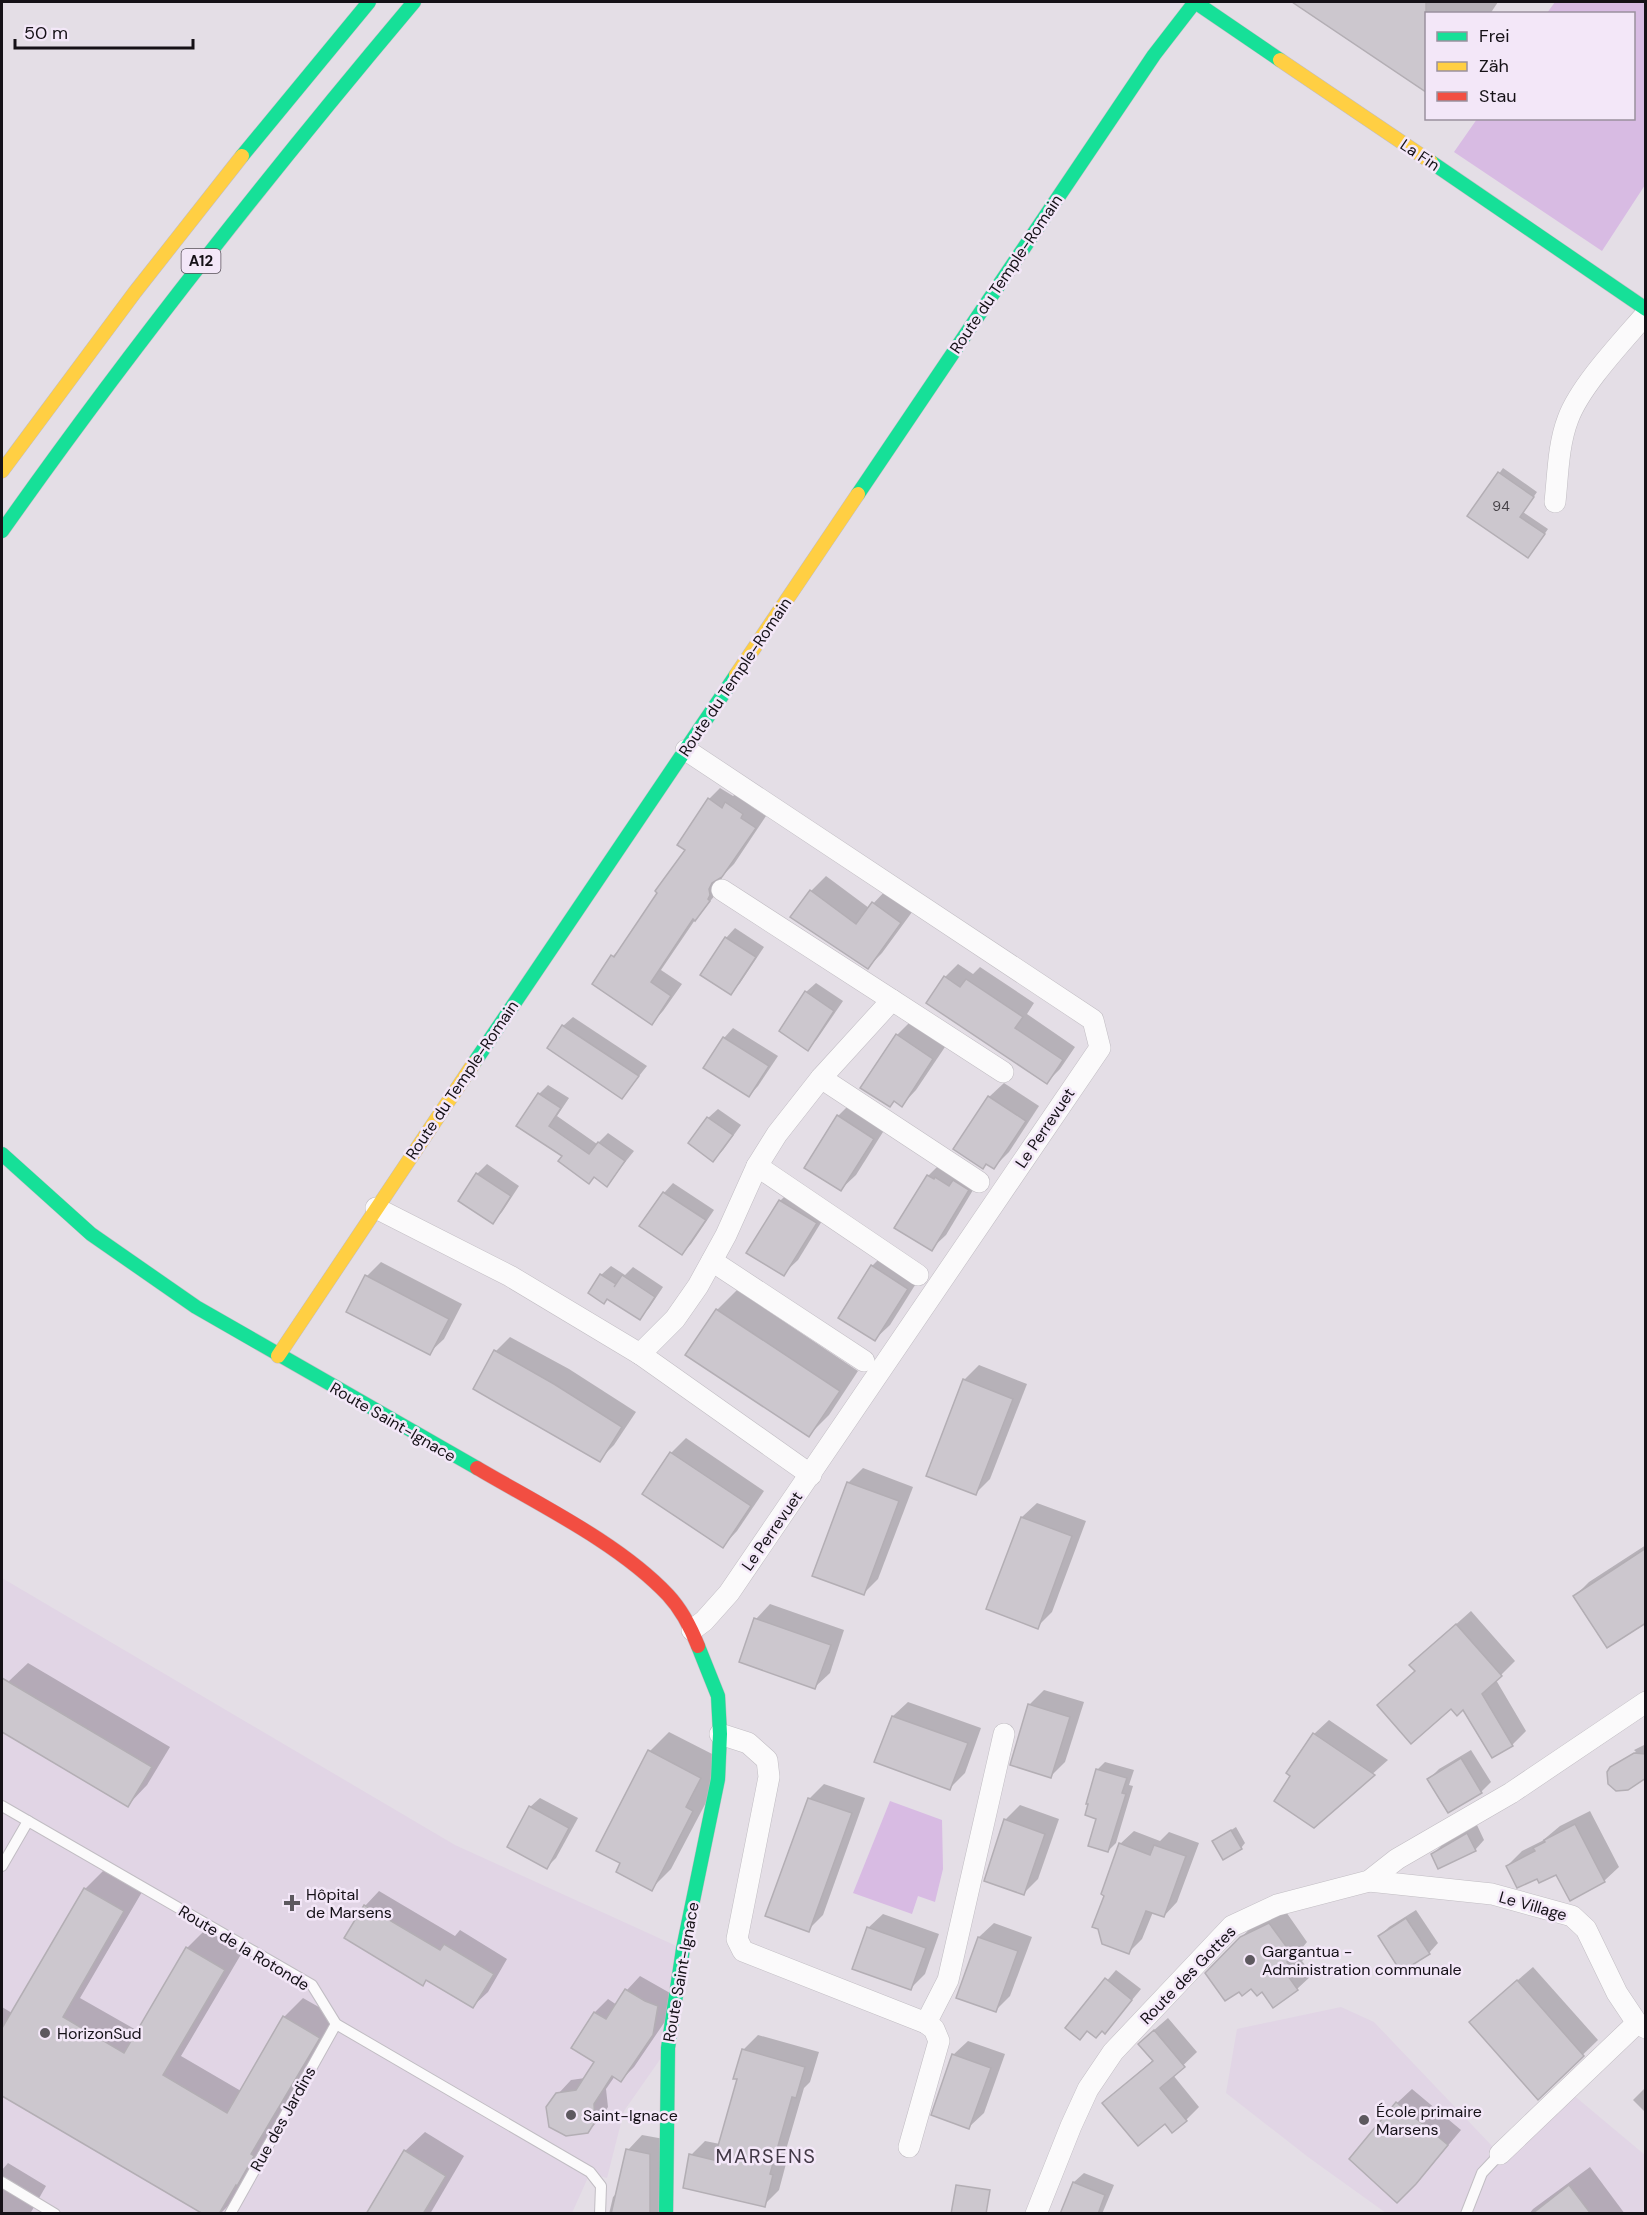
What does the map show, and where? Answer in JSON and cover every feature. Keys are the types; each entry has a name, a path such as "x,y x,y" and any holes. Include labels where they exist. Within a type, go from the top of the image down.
{"main road":[{"name":"A12","path":"2,471 144,279 289,96 369,2"},
{"name":"A12","path":"2,531 156,318 316,117 414,2"},
{"name":"La Fin","path":"1195,2 1646,311"},
{"name":"Route du Temple-Romain","path":"278,1356 1148,65 1195,2"},
{"name":"Route Saint-Ignace","path":"2,1154 91,1234 196,1308 582,1529 639,1569 669,1596 692,1630 718,1696 720,1734 718,1779 683,1949 668,2048 666,2214"}],"street":[{"name":"La Fin","path":"1555,502 1562,441 1577,398 1646,311"},
{"name":"Le Perrevuet","path":"686,750 1093,1020 1100,1048 935,1288 812,1475 729,1593 704,1621 692,1630"},
{"path":"722,890 1003,1072"},
{"path":"640,1354 675,1318 698,1286 757,1166 777,1134 821,1078 892,1000"},
{"path":"821,1078 979,1182"},
{"path":"757,1166 918,1275"},
{"path":"376,1208 510,1276 640,1354 812,1475"},
{"path":"712,1261 864,1361"},
{"name":"Route des Gottes","path":"1036,2214 1088,2089 1113,2052 1232,1926 1277,1905 1369,1881 1397,1859 1511,1793 1646,1702"},
{"path":"720,1734 748,1743 767,1760 769,1777 737,1939 743,1951 926,2023 934,2029 939,2041 909,2147"},
{"path":"926,2023 948,1980 1004,1734"},
{"name":"Le Village","path":"1369,1881 1492,1894 1572,1916 1586,1929 1617,1993 1641,2026 1500,2154"}],"lane":[{"name":"Route de la Rotonde","path":"2,1806 312,1985 336,2024 590,2172 601,2186 600,2214"},
{"path":"2,1866 28,1821"},
{"name":"Rue des Jardins","path":"230,2214 336,2024"},
{"path":"1466,2214 1482,2173 1500,2154"},
{"path":"2,2182 55,2214"}],"shaded area":[{"path":"1555,2 1645,2 1645,185 1602,251 1454,152 1476,120 1635,120 1635,12 1548,12"},
{"name":"Hôpital de Marsens","path":"2,1578 455,1845 683,1949 668,2048 624,2111 607,2178 590,2173 572,2213 2,2214"},
{"path":"890,1801 942,1820 943,1869 935,1902 918,1896 912,1914 853,1893"},
{"name":"École primaire Marsens","path":"1341,2007 1374,2022 1493,2147 1571,2093 1645,2155 1645,2213 1386,2213 1308,2157 1226,2093 1237,2029"}],"building":[{"path":"1292,2 1426,2 1425,91"},
{"path":"1498,472 1534,497 1520,517 1545,534 1528,558 1467,516"},
{"path":"708,798 722,808 725,802 743,814 741,818 756,828 722,877 712,883 709,889 708,899 710,901 695,921 693,919 651,982 671,996 652,1025 592,984 611,955 614,957 657,893 655,891 685,850 677,845"},
{"path":"810,890 856,924 872,902 901,923 868,969 790,917"},
{"path":"725,937 756,957 731,995 700,975"},
{"path":"944,976 960,987 966,979 1023,1017 1015,1028 1063,1060 1047,1084 926,1003"},
{"path":"805,991 834,1011 808,1051 779,1031"},
{"path":"562,1025 639,1076 622,1099 547,1048"},
{"path":"896,1034 933,1059 902,1107 894,1101 890,1107 860,1088"},
{"path":"723,1037 769,1066 749,1097 703,1068"},
{"path":"538,1093 561,1108 549,1126 589,1154 598,1142 625,1161 607,1187 594,1177 589,1184 558,1161 562,1156 516,1126"},
{"path":"988,1096 1026,1121 994,1169 986,1164 983,1169 953,1149"},
{"path":"837,1115 874,1139 841,1191 804,1168"},
{"path":"707,1117 733,1135 713,1162 688,1143"},
{"path":"476,1173 511,1196 493,1224 458,1201"},
{"path":"927,1175 949,1186 953,1180 969,1190 932,1251 894,1228"},
{"path":"663,1192 706,1220 682,1255 639,1226"},
{"path":"779,1200 817,1223 784,1276 746,1253"},
{"path":"871,1265 908,1289 875,1341 838,1318"},
{"path":"600,1274 616,1284 622,1275 655,1297 640,1320 607,1299 604,1304 588,1293"},
{"path":"365,1275 449,1319 430,1355 346,1312"},
{"path":"716,1309 840,1391 809,1437 685,1355"},
{"path":"494,1350 622,1427 600,1462 473,1389"},
{"path":"963,1379 1013,1399 976,1495 926,1476"},
{"path":"670,1452 751,1506 723,1548 642,1494"},
{"path":"847,1482 899,1501 864,1595 812,1576"},
{"path":"1021,1517 1072,1536 1038,1629 986,1609"},
{"path":"1646,1548 1646,1623 1607,1648 1573,1596"},
{"path":"754,1618 831,1645 815,1689 739,1662"},
{"path":"1456,1624 1502,1676 1482,1694 1513,1746 1492,1758 1463,1710 1457,1716 1451,1709 1411,1744 1377,1705 1415,1671 1409,1665"},
{"path":"2,1678 152,1767 128,1807 2,1732"},
{"path":"1028,1704 1070,1717 1051,1778 1010,1765"},
{"path":"892,1716 968,1743 950,1790 874,1762"},
{"path":"1313,1733 1375,1775 1314,1828 1274,1801 1290,1776 1286,1773"},
{"path":"648,1750 701,1778 686,1807 693,1811 652,1891 616,1872 620,1863 596,1851"},
{"path":"1634,1753 1646,1754 1646,1778 1628,1790 1616,1791 1608,1784 1607,1772 1610,1767"},
{"path":"1461,1758 1482,1793 1448,1813 1427,1779"},
{"path":"1096,1769 1127,1778 1122,1793 1126,1794 1108,1852 1088,1846 1096,1819 1085,1815 1088,1804 1086,1804"},
{"path":"808,1798 852,1813 809,1932 765,1916"},
{"path":"529,1806 569,1828 547,1869 507,1847"},
{"path":"1004,1819 1045,1834 1024,1895 984,1881"},
{"path":"1575,1824 1605,1882 1570,1901 1556,1875 1539,1883 1537,1879 1517,1888 1506,1866 1535,1851 1533,1848 1545,1842 1544,1840"},
{"path":"1231,1830 1242,1849 1223,1860 1212,1841"},
{"path":"1467,1833 1476,1851 1438,1869 1431,1854"},
{"path":"1119,1843 1150,1855 1154,1845 1186,1856 1164,1917 1146,1911 1129,1954 1102,1944 1098,1929 1092,1927 1104,1896 1101,1894"},
{"name":"HorizonSud","path":"84,1888 124,1911 63,2017 124,2053 186,1947 225,1970 163,2075 227,2113 283,2016 320,2038 251,2154 254,2156 219,2214 203,2214 2,2096 2,2028"},
{"path":"364,1905 440,1950 444,1944 494,1974 473,2008 426,1980 423,1986 344,1938"},
{"path":"1406,1918 1430,1954 1401,1972 1378,1936"},
{"name":"Gargantua - Administration communale","path":"1269,1923 1294,1957 1287,1962 1294,1972 1288,1976 1298,1990 1273,2008 1262,1992 1257,1996 1251,1989 1242,1996 1239,1992 1225,2001 1205,1973 1240,1937"},
{"path":"867,1927 926,1948 911,1990 852,1969"},
{"path":"978,1937 1018,1951 996,2012 956,1998"},
{"path":"1105,1978 1132,2000 1105,2034 1102,2031 1096,2038 1087,2031 1080,2040 1065,2028"},
{"path":"1517,1980 1584,2056 1538,2100 1469,2022"},
{"path":"625,1989 658,2006 653,2035 621,2082 612,2076 594,2104 595,2122 588,2133 566,2136 549,2127 546,2107 556,2093 576,2090 594,2062 571,2048 594,2012 606,2019"},
{"path":"1154,2030 1185,2067 1160,2088 1187,2121 1172,2133 1165,2124 1138,2146 1102,2103 1153,2061 1138,2044"},
{"path":"742,2049 805,2067 796,2098 792,2097 770,2174 773,2175 765,2207 683,2188 689,2154 714,2160 737,2079 733,2079"},
{"path":"952,2054 991,2068 969,2129 931,2115"},
{"path":"1396,2102 1448,2145 1397,2203 1349,2159"},
{"path":"626,2149 650,2154 650,2214 611,2214"},
{"path":"404,2150 446,2176 423,2214 366,2214"},
{"path":"1073,2182 1105,2195 1098,2214 1060,2214"},
{"path":"956,2185 990,2190 986,2214 951,2214"},
{"path":"1569,2185 1591,2214 1532,2214"}],"traffic: fast":[{"path":"242,156 369,2"},
{"path":"2,531 202,262 414,2"},
{"path":"858,494 1154,55 1195,2 1280,60"},
{"path":"1431,162 1646,309"},
{"path":"474,1063 736,675"},
{"path":"2,1154 91,1234 196,1307 477,1468"},
{"path":"666,2214 668,2048 683,1949 718,1779 720,1734 718,1696 698,1646"}],"traffic: slow":[{"path":"1280,60 1431,162"},
{"path":"2,471 135,292 242,156"},
{"path":"736,675 858,494"},
{"path":"278,1356 474,1063"}],"traffic: jam":[{"path":"477,1468 577,1525 626,1558 668,1595 689,1626 698,1646"}],"place":[{"name":"Hôpital de Marsens","path":"292,1903"},
{"name":"Gargantua - Administration communale","path":"1250,1960"},
{"name":"HorizonSud","path":"45,2033"},
{"name":"Saint-Ignace","path":"571,2115"},
{"name":"École primaire Marsens","path":"1364,2120"}],"district":[{"name":"MARSENS","path":"766,2156"}]}
